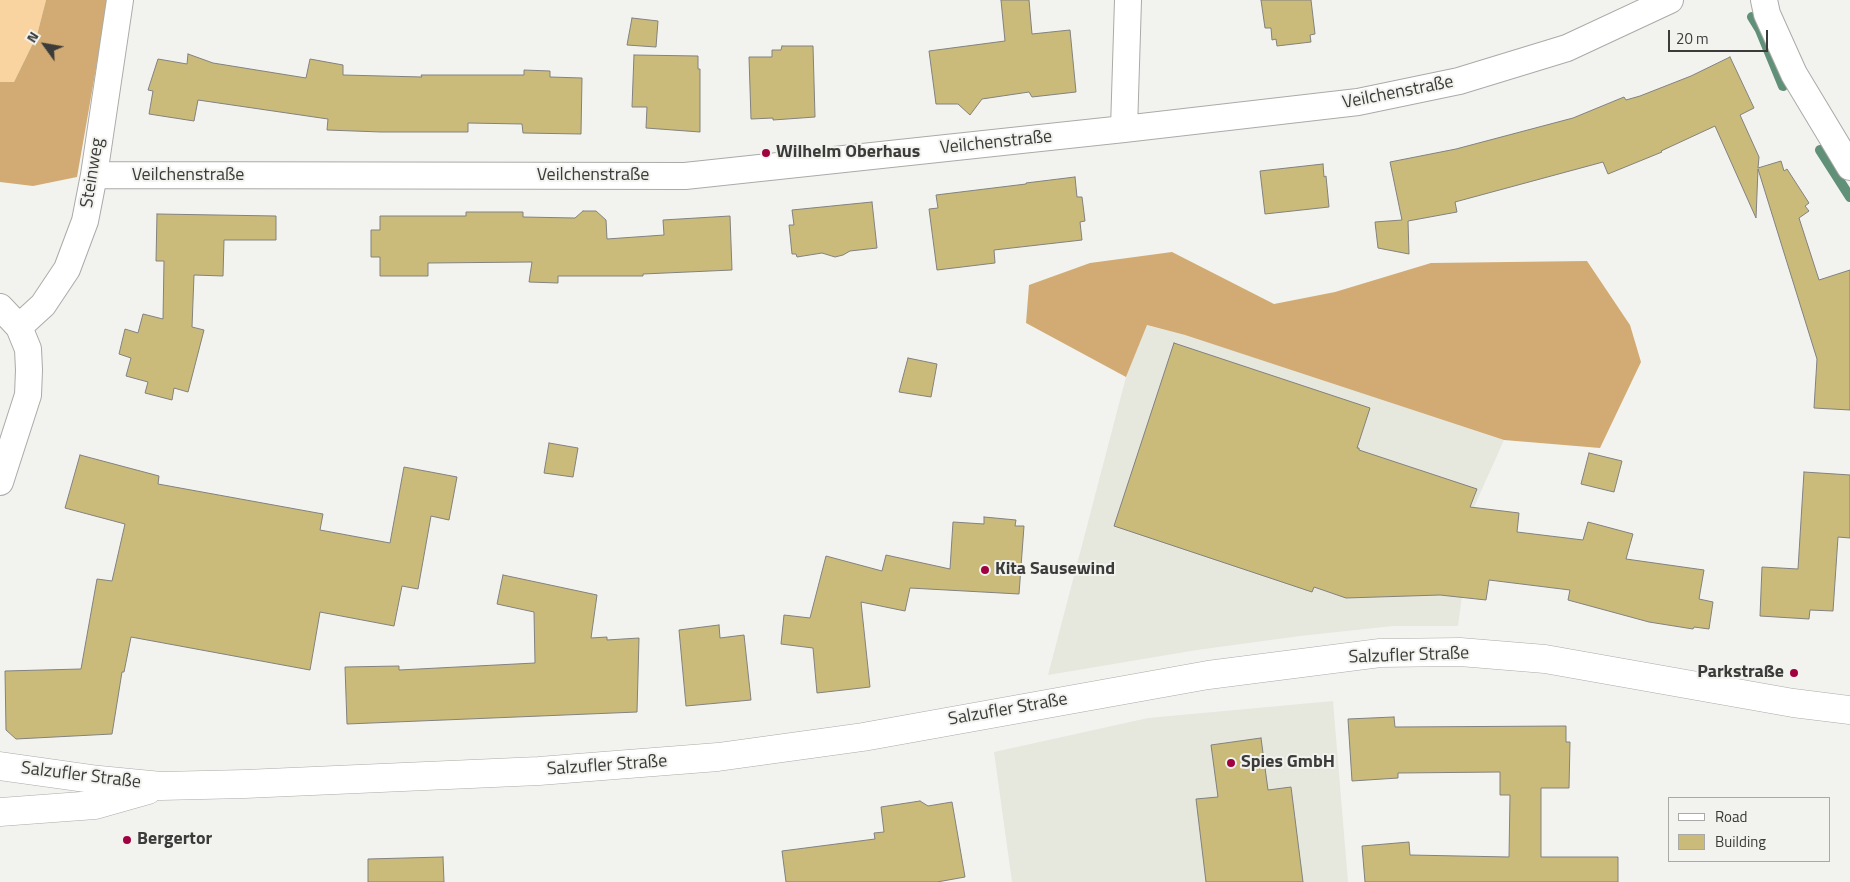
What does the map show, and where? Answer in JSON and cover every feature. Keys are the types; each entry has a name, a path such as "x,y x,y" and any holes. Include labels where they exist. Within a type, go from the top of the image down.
{"main road":[{"name":"Salzufler Straße","path":"0,766 99,780 161,786 539,771 718,757 863,737 1208,675 1380,653 1460,652 1545,659 1793,703 1850,710"},
{"name":"Salzufler Straße","path":"0,812 95,805 161,786"}],"street":[{"name":"Steinweg","path":"19,327 43,305 66,269 85,221 94,175 120,0"},
{"path":"1124,129 1128,0"},
{"name":"Veilchenstraße","path":"94,175 686,176 1124,129 1358,102 1459,81 1567,48 1670,0"},
{"path":"1764,0 1767,14 1794,74 1850,167"},
{"path":"0,308 19,327 28,349 30,370 28,395 0,482"}],"shaded area":[{"path":"0,0 46,0 37,35 14,82 0,82"},
{"path":"46,0 108,0 77,177 33,186 0,182 0,82 14,82 37,35"},
{"path":"1172,252 1274,304 1335,292 1431,263 1587,261 1630,325 1641,362 1600,448 1504,440 1185,335 1147,325 1126,377 1026,323 1029,285 1090,263"},
{"path":"1146,325 1185,335 1504,440 1474,507 1458,626 1393,626 1300,636 1197,650 1048,675 1126,377"},
{"path":"1333,701 1348,882 1012,882 994,752 1148,718"}],"building":[{"path":"1001,0 1029,0 1032,34 1070,30 1076,92 1032,97 1029,92 982,99 970,115 958,104 936,104 929,51 1005,41"},
{"path":"1261,0 1311,0 1315,34 1310,35 1311,42 1277,46 1276,39 1272,40 1271,28 1265,28"},
{"path":"632,18 658,21 656,47 627,45"},
{"path":"782,46 813,46 815,117 773,120 773,118 751,119 749,57 772,57 772,50 781,50"},
{"path":"188,54 213,63 306,78 310,59 343,65 343,75 422,77 421,75 524,75 524,70 550,71 550,77 582,78 581,134 523,133 522,124 468,123 468,132 327,130 328,119 198,100 194,121 149,114 153,91 148,90 158,59 187,64"},
{"path":"634,55 698,56 698,69 700,69 700,132 646,128 647,107 632,107"},
{"path":"1730,57 1754,108 1740,115 1759,157 1758,168 1781,161 1784,171 1787,169 1809,203 1805,206 1809,211 1799,218 1819,280 1850,270 1850,410 1814,408 1817,359 1758,169 1756,218 1715,126 1662,152 1608,174 1603,162 1455,202 1457,212 1408,221 1409,254 1378,248 1375,222 1402,220 1390,162 1456,149 1573,118 1624,97 1626,100 1640,96 1691,76"},
{"path":"1323,164 1329,207 1265,214 1260,171"},
{"path":"1075,177 1077,197 1082,197 1085,221 1080,222 1082,240 994,250 995,263 937,270 929,209 938,208 936,195"},
{"path":"872,202 877,248 850,251 835,257 822,253 797,257 796,254 792,254 789,225 794,225 792,210"},
{"path":"583,211 596,211 606,220 607,239 664,235 663,220 730,216 732,270 643,274 643,276 558,276 558,283 529,282 532,262 428,263 428,276 380,276 380,257 371,257 371,230 380,230 380,216 466,216 466,212 523,212 523,217 575,218"},
{"path":"157,214 276,216 276,240 224,240 223,276 194,275 192,327 204,330 188,392 174,388 172,400 145,393 148,382 126,376 131,358 119,354 125,329 138,333 143,314 163,319 164,261 156,261"},
{"path":"1174,343 1370,408 1357,448 1359,450 1477,489 1470,507 1519,513 1517,532 1583,540 1588,522 1633,534 1626,559 1704,570 1699,599 1713,602 1709,629 1694,627 1693,629 1649,622 1568,600 1570,590 1489,580 1486,600 1440,595 1346,598 1314,587 1312,592 1114,526"},
{"path":"908,358 937,364 931,397 899,392"},
{"path":"549,443 578,448 573,477 544,473"},
{"path":"1589,453 1622,461 1614,492 1581,484"},
{"path":"80,455 159,476 158,484 323,514 320,530 390,543 404,467 457,477 449,520 431,516 418,589 402,586 394,626 320,612 310,670 131,637 124,672 122,672 112,734 16,739 6,730 5,671 81,669 97,579 112,581 125,524 65,508"},
{"path":"1804,472 1850,475 1850,538 1838,537 1833,611 1810,610 1809,619 1760,616 1762,567 1798,569"},
{"path":"984,517 1016,520 1015,526 1024,526 1019,594 910,588 905,611 861,602 870,687 817,693 813,648 781,644 784,615 810,618 826,556 882,571 886,555 950,569 953,522 984,524"},
{"path":"503,575 597,595 591,638 607,637 607,640 639,638 637,712 347,724 345,667 399,666 399,670 535,663 534,612 497,604"},
{"path":"719,625 720,638 744,635 751,700 686,706 679,630"},
{"path":"1394,717 1395,727 1566,726 1566,742 1570,742 1569,788 1541,788 1541,857 1618,857 1618,882 1365,882 1362,846 1409,842 1410,855 1509,857 1510,795 1500,795 1500,772 1398,773 1398,778 1352,781 1348,719"},
{"path":"1261,738 1268,790 1291,787 1303,882 1206,882 1196,799 1218,797 1211,745"},
{"path":"920,801 928,806 952,802 965,877 937,882 786,882 782,851 875,839 874,833 884,832 881,807"},
{"path":"443,857 444,882 368,882 368,859"}],"waterway":[{"path":"1752,17 1760,30 1783,86"},
{"path":"1820,150 1850,197"}],"place":[{"name":"Wilhelm Oberhaus","path":"766,153"},
{"name":"Kita Sausewind","path":"985,570"},
{"name":"Parkstraße","path":"1794,673"},
{"name":"Spies GmbH","path":"1231,763"},
{"name":"Bergertor","path":"127,840"}]}
